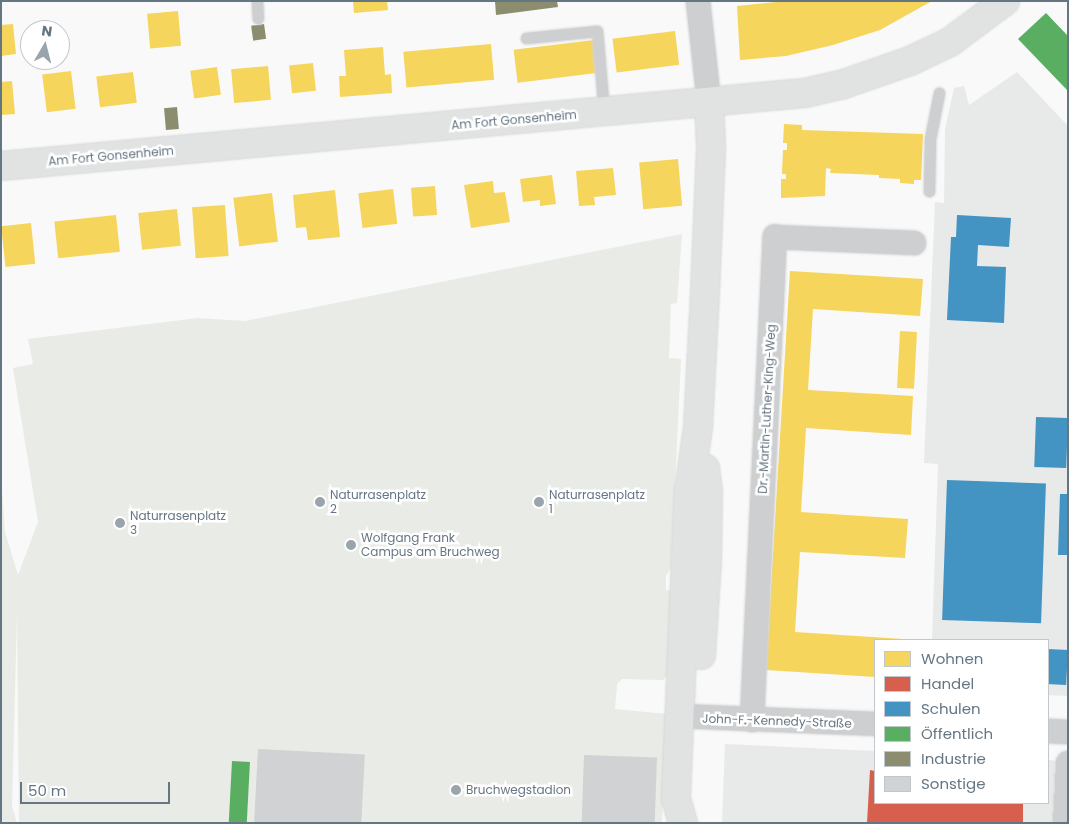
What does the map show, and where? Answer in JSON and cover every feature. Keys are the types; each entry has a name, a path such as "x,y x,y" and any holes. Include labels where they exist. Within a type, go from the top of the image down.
{"street":[{"path":"683,823 676,798 688,717 708,492 698,428 711,146 709,103 698,1"},
{"name":"Am Fort Gonsenheim","path":"1,166 805,93 874,75 950,42 1005,1"},
{"name":"Dr.-Martin-Luther-King-Weg","path":"752,720 775,237 914,243"},
{"path":"688,717 694,799 690,823"},
{"name":"John-F.-Kennedy-Straße","path":"688,717 874,724"},
{"path":"1049,731 1068,732"},
{"path":"1065,823 1068,763"}],"lane":[{"path":"257,1 258,18"},
{"path":"526,38 596,31 604,112"},
{"path":"929,190 930,139 939,93"}],"shaded area":[{"path":"1017,72 1068,126 1068,696 1049,695 1049,639 932,639 938,464 924,463 935,202 944,203 945,129 954,88 964,86 969,105"},
{"name":"Wolfgang Frank Campus am Bruchweg","path":"682,234 677,303 671,304 669,358 681,359 671,568 666,576 666,590 674,591 669,674 663,680 622,679 617,684 615,709 667,714 662,823 19,823 17,614 12,806 17,823 1,823 1,477 5,532 18,575 38,522 13,368 33,364 28,339 198,318 245,321"},
{"path":"725,744 874,751 874,804 1049,804 1049,760 1057,761 1055,823 722,823"}],"building: Wohnen":[{"path":"353,1 387,1 388,10 354,13"},
{"path":"785,1 932,1 880,30 833,45 786,56 740,60 737,6"},
{"path":"178,11 181,46 150,49 147,14"},
{"path":"13,24 16,54 1,56 1,25"},
{"path":"675,31 679,65 617,72 612,39"},
{"path":"594,40 598,73 518,83 514,50"},
{"path":"491,44 494,80 406,88 403,52"},
{"path":"383,47 385,75 391,74 392,93 340,97 339,76 346,76 344,50"},
{"path":"313,63 316,91 292,93 289,66"},
{"path":"268,66 271,100 234,103 231,69"},
{"path":"217,67 221,95 194,98 190,71"},
{"path":"71,71 76,109 47,112 42,75"},
{"path":"133,72 137,103 100,107 96,77"},
{"path":"12,81 15,114 1,115 1,82"},
{"path":"784,124 802,125 802,130 923,134 921,180 914,180 914,184 900,183 900,179 879,178 879,175 830,173 831,169 826,168 825,196 781,198 781,179 786,179 786,174 782,174 783,150 787,150 787,143 783,143"},
{"path":"678,159 682,206 643,209 639,162"},
{"path":"613,168 616,195 594,197 595,205 579,206 576,171"},
{"path":"552,175 556,204 540,206 540,200 523,202 520,179"},
{"path":"493,181 494,193 505,192 510,222 471,228 464,185"},
{"path":"435,186 437,215 413,217 411,188"},
{"path":"393,189 397,224 363,228 358,193"},
{"path":"335,190 340,237 308,240 306,227 296,228 293,195"},
{"path":"272,193 278,242 239,246 233,198"},
{"path":"225,205 229,256 196,258 192,207"},
{"path":"177,209 181,246 142,250 138,213"},
{"path":"116,215 120,252 58,258 54,221"},
{"path":"31,223 35,264 5,267 1,226"},
{"path":"790,271 923,279 920,316 813,309 808,390 913,396 911,435 806,428 801,512 908,519 905,558 800,552 795,632 903,639 874,639 874,677 766,670"},
{"path":"900,331 917,332 914,389 897,388"}],"building: Handel":[{"path":"870,770 874,771 874,804 1023,804 1023,823 867,823"}],"building: Schulen":[{"path":"957,215 1011,218 1009,247 978,245 977,266 1006,267 1004,323 947,320 951,237 956,237"},
{"path":"1036,417 1068,418 1066,468 1034,467"},
{"path":"947,480 1046,483 1041,623 942,620"},
{"path":"1060,494 1068,494 1068,555 1058,555"},
{"path":"1049,649 1068,650 1066,685 1049,684"}],"building: Öffentlich":[{"path":"1046,13 1068,36 1068,91 1018,39"},
{"path":"232,761 250,762 247,823 229,823"}],"building: Industrie":[{"path":"495,1 557,1 558,7 496,15"},
{"path":"264,24 266,39 253,41 251,26"},
{"path":"177,107 179,129 166,130 164,108"}],"building: Sonstige":[{"path":"258,749 365,755 361,823 254,823"},
{"path":"584,755 657,758 655,823 582,823"}],"place":[{"name":"Naturrasenplatz 2","path":"320,502"},
{"name":"Naturrasenplatz 1","path":"539,502"},
{"name":"Naturrasenplatz 3","path":"120,523"},
{"name":"Wolfgang Frank Campus am Bruchweg","path":"351,545"},
{"name":"Bruchwegstadion","path":"456,790"}]}
